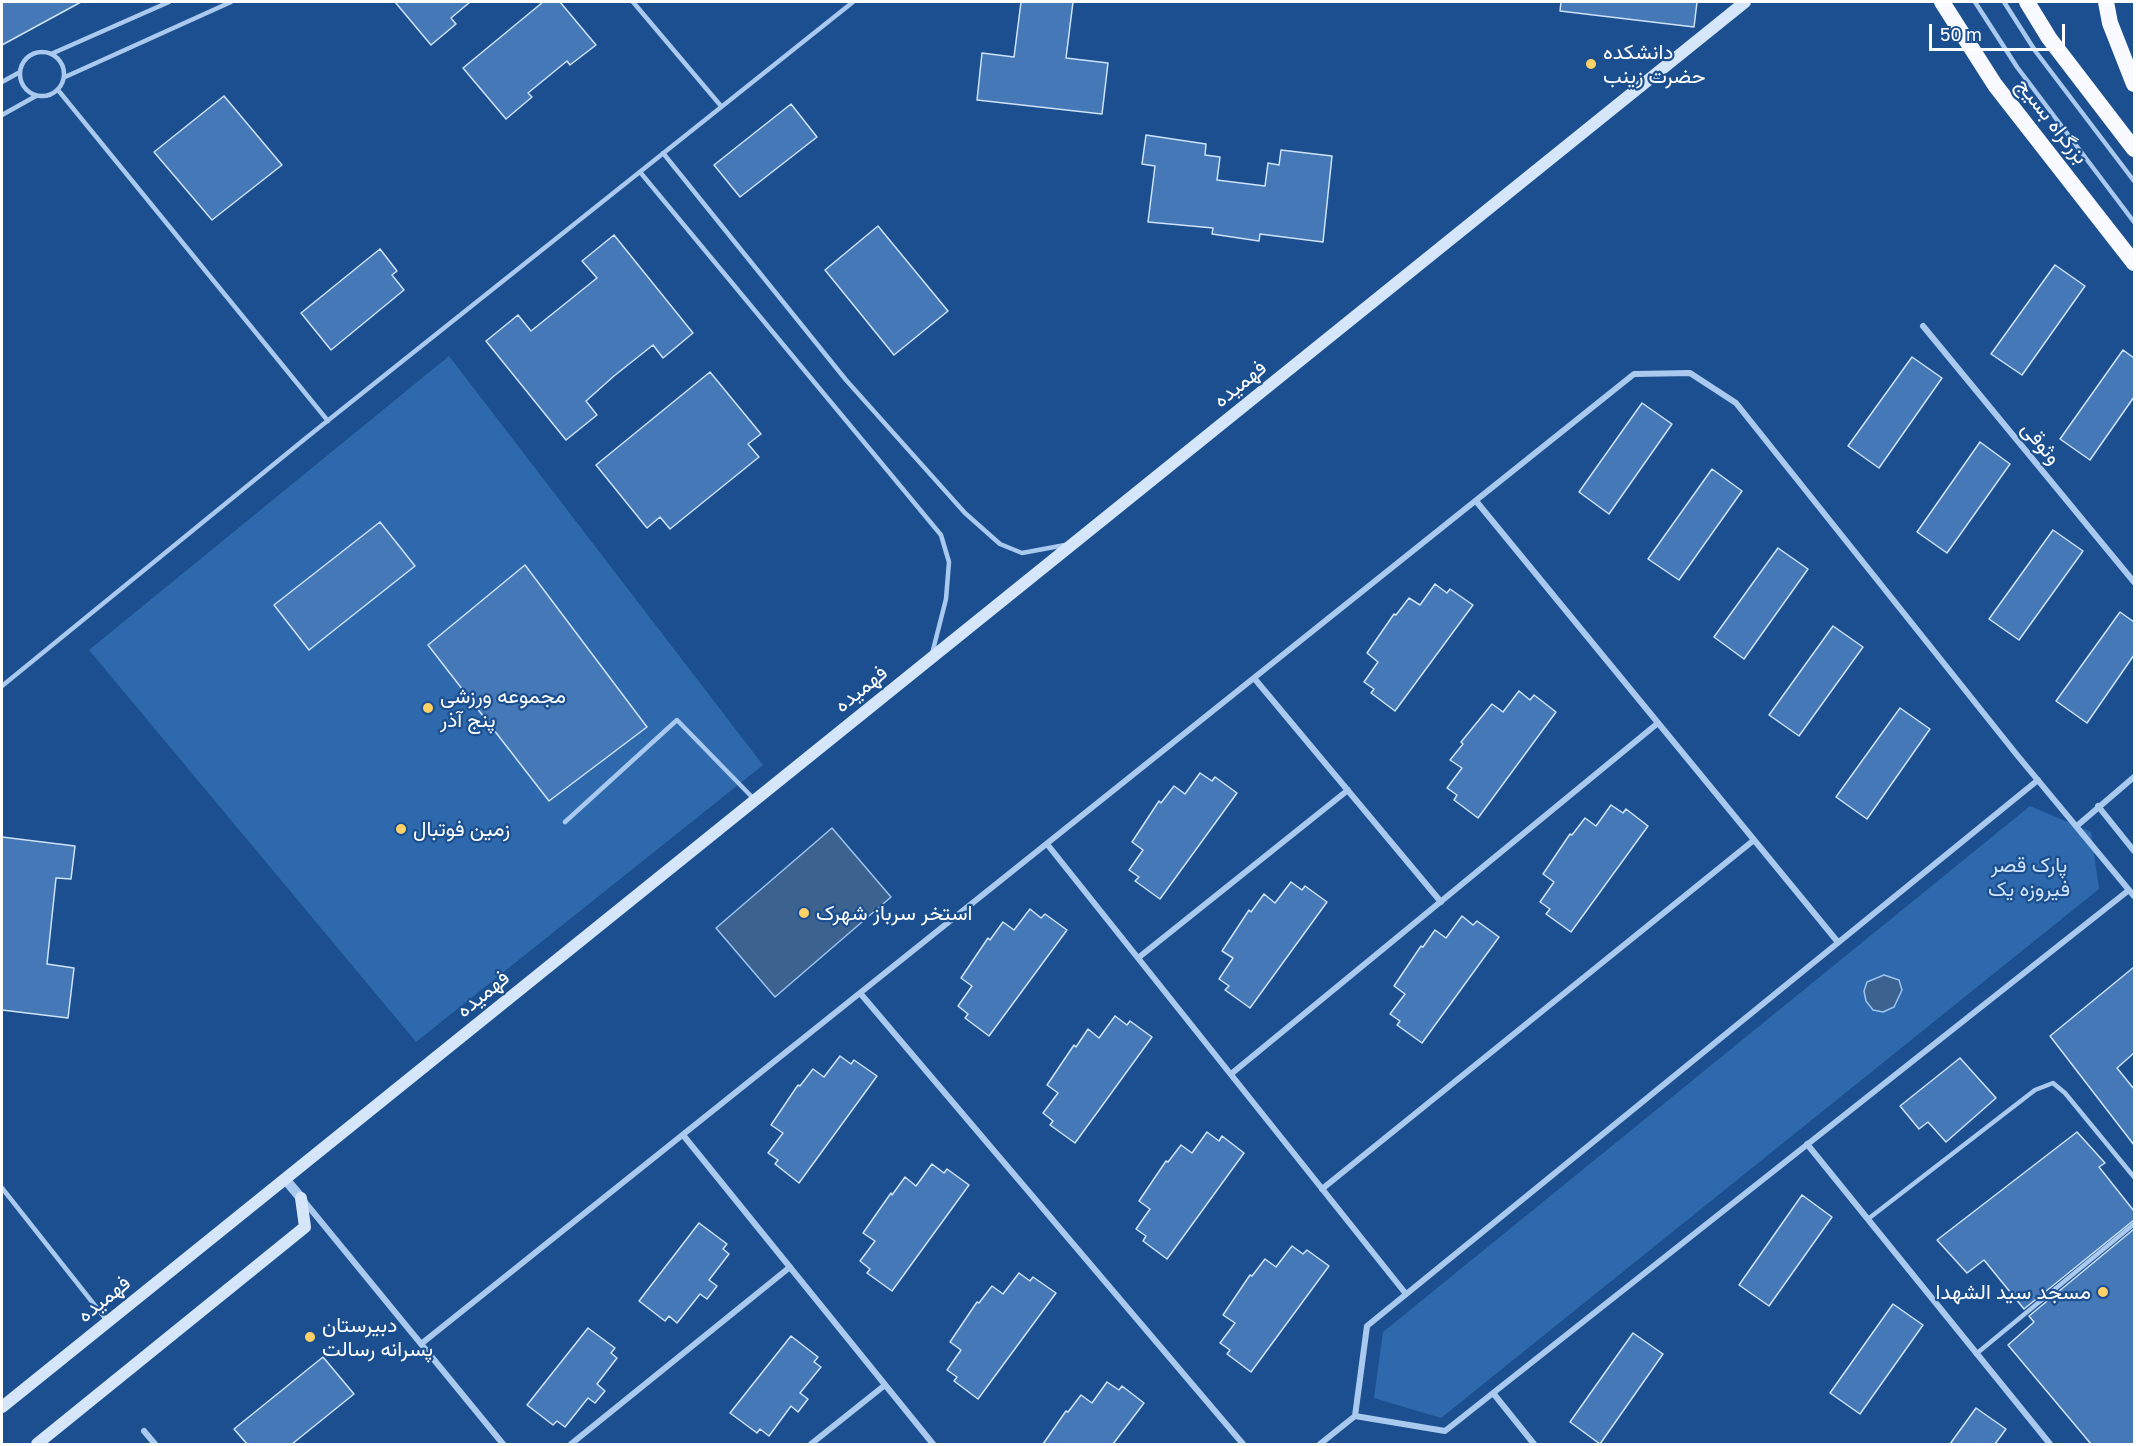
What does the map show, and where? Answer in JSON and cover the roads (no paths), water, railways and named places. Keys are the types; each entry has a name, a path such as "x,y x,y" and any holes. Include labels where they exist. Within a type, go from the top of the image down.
{"highway":[{"name":"بزرگراه بسیج","path":"1942,2 1995,85 2134,263"},
{"path":"2027,2 2049,38 2134,149"},
{"path":"2106,2 2110,23 2134,84"}],"main road":[{"name":"فهمیده","path":"2,1407 1745,2"},
{"path":"37,1444 305,1227 301,1198"}],"street":[{"name":"وثوقی","path":"1923,326 2134,582"},
{"path":"421,1344 1634,374 1689,373 1736,403 2038,780 2078,825 2134,896"},
{"path":"1476,501 1837,941"},
{"path":"1254,678 1441,902"},
{"path":"1231,1074 1658,723"},
{"path":"2078,825 2134,777"},
{"path":"1320,1444 1355,1416 1367,1326 1837,941 2038,780"},
{"path":"1138,958 1348,790"},
{"path":"2098,806 2134,851"},
{"path":"1322,1189 1754,840"},
{"path":"1047,844 1406,1294"},
{"path":"1355,1416 1444,1431 2129,890"},
{"path":"860,993 1243,1444"},
{"path":"683,1135 933,1444"},
{"path":"1807,1144 2050,1444"},
{"path":"285,1179 503,1444"},
{"path":"571,1444 790,1267"},
{"path":"812,1444 885,1385"},
{"path":"1493,1393 1534,1444"},
{"path":"144,1431 155,1444"}],"lane":[{"path":"51,54 169,2"},
{"path":"64,76 231,2"},
{"path":"633,2 720,106"},
{"path":"2,687 328,421 853,2"},
{"path":"1975,2 2017,67 2134,222"},
{"path":"2004,2 2036,52 2134,181"},
{"path":"2,82 20,72 31,55 37,52 51,54 62,63 64,76 58,90 44,96 36,96 2,115"},
{"path":"20,72 24,87 36,96"},
{"path":"58,90 328,421"},
{"path":"663,153 846,380 965,513 1000,544 1022,553 1073,544"},
{"path":"640,172 941,536 949,562 946,599 930,659"},
{"path":"564,822 677,720 755,800"},
{"path":"1868,1219 2035,1090 2053,1083 2065,1093 2134,1177"},
{"path":"2,1188 108,1322"},
{"path":"1976,1354 2134,1224"}],"place":[{"name":"دانشکده حضرت زینب","path":"1591,64"},
{"name":"مجموعه ورزشی پنج آذر","path":"428,708"},
{"name":"زمین فوتبال","path":"401,829"},
{"name":"استخر سرباز شهرک","path":"804,913"},
{"name":"مسجد سید الشهدا","path":"2103,1292"},
{"name":"دبیرستان پسرانه رسالت","path":"310,1337"}],"park label":[{"name":"پارک قصر فیروزه یک","path":"2029,877"}]}
